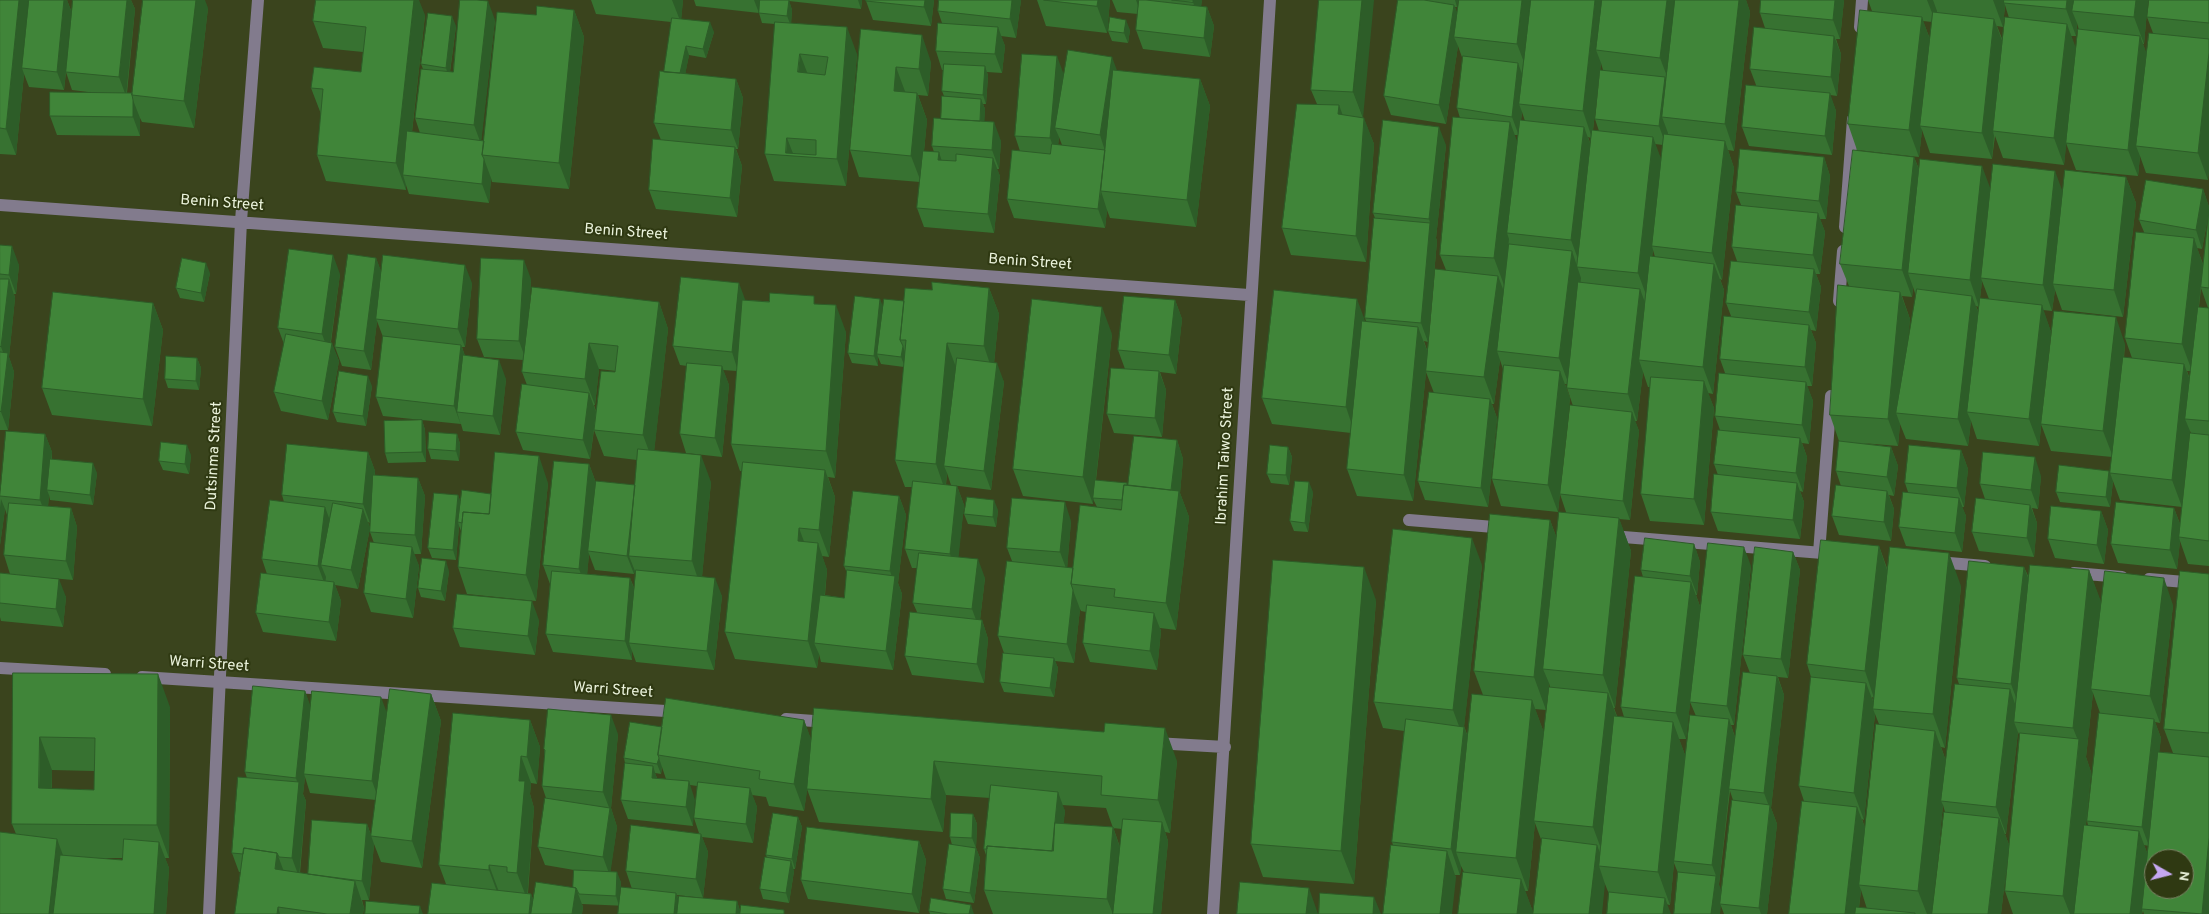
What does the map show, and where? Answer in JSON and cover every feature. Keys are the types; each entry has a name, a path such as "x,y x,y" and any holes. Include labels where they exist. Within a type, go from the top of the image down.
{"street":[{"name":"Dutsinma Street","path":"209,914 241,221 258,0"},
{"name":"Ibrahim Taiwo Street","path":"1213,914 1239,524 1249,295 1270,0"},
{"path":"1859,40 1862,0"},
{"path":"1838,316 1854,109"},
{"name":"Benin Street","path":"0,205 1249,295"},
{"path":"1819,553 1832,385"},
{"path":"1409,520 1516,528"},
{"path":"1595,535 1848,555"},
{"path":"1926,562 1995,567"},
{"path":"2063,572 2209,584"},
{"name":"Warri Street","path":"0,668 698,713"},
{"path":"778,718 837,722"},
{"path":"1145,742 1225,747"}],"building":[{"path":"0,0 19,0 6,129 0,128"},
{"path":"29,0 64,0 57,72 22,68"},
{"path":"73,0 127,0 119,77 66,72"},
{"path":"143,0 196,0 184,101 132,95"},
{"path":"316,0 414,0 396,163 317,155 323,89 311,88 314,67 361,72 366,27 313,21"},
{"path":"460,0 488,1 474,125 415,118 421,69 453,72"},
{"path":"760,0 789,0 787,16 759,13"},
{"path":"866,0 925,0 924,7"},
{"path":"939,0 1012,0 1010,19 938,11"},
{"path":"1044,0 1098,0 1097,6"},
{"path":"1139,0 1207,7 1204,38 1136,30"},
{"path":"1172,0 1193,0 1193,2"},
{"path":"1319,0 1362,0 1353,92 1311,90"},
{"path":"1398,0 1424,0 1454,5 1439,105 1384,96"},
{"path":"1459,0 1522,0 1517,44 1454,37"},
{"path":"1531,0 1595,0 1583,111 1519,104"},
{"path":"1602,0 1667,0 1660,58 1596,50"},
{"path":"1675,0 1739,0 1725,124 1662,117"},
{"path":"1761,0 1835,0 1833,20 1760,13"},
{"path":"2004,0 2067,0 2066,9 2004,3"},
{"path":"2074,0 2136,0 2134,17 2072,11"},
{"path":"2149,0 2209,0 2209,23 2147,17"},
{"path":"537,6 574,10 559,163 482,155 497,12 536,15"},
{"path":"1860,10 1922,17 1909,130 1848,124"},
{"path":"1933,12 1994,19 1982,133 1920,126"},
{"path":"428,13 452,16 446,68 421,64"},
{"path":"1110,17 1126,20 1124,33 1108,31"},
{"path":"2005,17 2067,24 2054,138 1993,131"},
{"path":"672,18 710,22 703,49 686,46 680,73 664,72"},
{"path":"775,22 847,27 837,159 765,154","holes":["800,54 828,57 825,75 798,72","787,138 816,140 816,155 786,153"]},
{"path":"938,23 998,27 995,54 936,51"},
{"path":"1754,27 1834,36 1831,77 1750,69"},
{"path":"861,29 922,35 919,69 896,67 894,91 917,93 911,156 850,150"},
{"path":"2078,29 2140,36 2128,150 2066,143"},
{"path":"2149,33 2209,39 2198,153 2136,146"},
{"path":"1068,50 1112,57 1100,135 1055,128"},
{"path":"1022,54 1057,56 1050,138 1015,136"},
{"path":"1463,56 1518,63 1512,117 1457,108"},
{"path":"944,64 985,66 983,95 942,91"},
{"path":"1113,70 1200,79 1187,200 1101,191"},
{"path":"1600,70 1665,77 1659,126 1595,119"},
{"path":"660,71 736,79 731,130 654,123"},
{"path":"1746,85 1830,93 1825,136 1742,127"},
{"path":"50,92 132,93 133,117 50,116"},
{"path":"942,96 981,99 980,121 941,119"},
{"path":"1297,104 1339,105 1338,114 1364,118 1356,236 1282,228"},
{"path":"1453,117 1510,122 1494,258 1440,255"},
{"path":"934,118 994,122 992,150 932,146"},
{"path":"1383,120 1439,127 1429,219 1373,213"},
{"path":"1520,120 1584,127 1571,240 1507,233"},
{"path":"1592,130 1653,137 1638,273 1577,267"},
{"path":"407,131 484,141 482,184 403,175"},
{"path":"1664,134 1725,141 1712,253 1652,246"},
{"path":"653,139 735,147 730,198 649,190"},
{"path":"1052,144 1105,150 1098,209 1007,199 1012,150 1050,154"},
{"path":"1740,149 1824,157 1819,201 1736,192"},
{"path":"1853,150 1914,157 1902,270 1840,264"},
{"path":"923,151 939,152 938,160 956,161 956,154 993,158 988,214 917,208"},
{"path":"1920,159 1982,166 1970,280 1908,273"},
{"path":"1993,164 2055,171 2043,285 1981,278"},
{"path":"2065,170 2126,177 2114,290 2053,284"},
{"path":"2146,180 2203,189 2196,230 2139,220"},
{"path":"1736,205 1818,213 1813,255 1732,247"},
{"path":"2209,210 2209,288 2201,287"},
{"path":"1374,218 1430,223 1421,323 1365,318"},
{"path":"2136,232 2194,238 2182,344 2125,338"},
{"path":"1509,244 1572,251 1559,358 1497,351"},
{"path":"0,245 12,246 9,275 0,274"},
{"path":"289,249 333,255 322,334 278,328"},
{"path":"348,254 376,258 364,351 335,347"},
{"path":"383,255 465,265 458,329 376,319"},
{"path":"1650,256 1714,264 1703,367 1639,360"},
{"path":"182,258 206,263 201,293 176,288"},
{"path":"481,258 524,260 519,341 477,339"},
{"path":"1731,261 1814,269 1809,312 1726,303"},
{"path":"1435,269 1498,276 1484,377 1426,371"},
{"path":"681,277 739,283 732,352 673,346"},
{"path":"0,279 9,279 1,347 0,346"},
{"path":"932,282 989,288 984,346 947,343 936,464 895,460 906,340 900,340 905,288 932,290"},
{"path":"1578,282 1640,289 1628,394 1567,388"},
{"path":"1838,285 1900,292 1888,419 1830,415"},
{"path":"532,287 659,302 643,435 594,430 601,371 615,372 618,346 589,343 585,379 522,372"},
{"path":"1917,289 1972,296 1958,419 1896,413"},
{"path":"1274,290 1357,299 1346,407 1262,398"},
{"path":"53,292 153,303 143,399 42,388"},
{"path":"770,293 814,296 814,304 836,305 826,451 731,444 742,300 769,302"},
{"path":"855,296 880,299 874,356 848,353"},
{"path":"1124,296 1175,300 1169,355 1118,350"},
{"path":"1980,298 2042,305 2029,419 1967,412"},
{"path":"884,299 904,301 900,340 903,346 901,357 877,354"},
{"path":"1032,299 1102,307 1083,477 1013,469"},
{"path":"2198,307 2209,308 2209,421 2185,419"},
{"path":"2054,311 2116,317 2103,431 2041,424"},
{"path":"1724,316 1809,325 1805,367 1720,359"},
{"path":"1362,321 1418,327 1404,475 1347,469"},
{"path":"286,334 332,343 322,401 274,392"},
{"path":"383,336 461,345 454,406 376,397"},
{"path":"0,352 8,353 1,412 0,411"},
{"path":"463,355 499,360 493,416 457,412"},
{"path":"166,356 197,358 196,381 165,379"},
{"path":"2123,357 2184,364 2172,480 2110,473"},
{"path":"957,358 997,363 984,471 944,466"},
{"path":"687,363 722,366 715,438 680,434"},
{"path":"1504,365 1560,371 1548,485 1492,479"},
{"path":"1111,368 1159,371 1155,418 1107,414"},
{"path":"339,371 368,376 363,416 333,412"},
{"path":"1719,373 1806,382 1802,425 1715,416"},
{"path":"1651,377 1704,381 1694,499 1641,494"},
{"path":"522,384 589,393 583,440 516,432"},
{"path":"1429,392 1490,399 1481,488 1418,481"},
{"path":"1570,405 1632,412 1623,501 1560,494"},
{"path":"422,420 422,452 385,453 384,421"},
{"path":"1718,430 1800,438 1796,473 1714,464"},
{"path":"6,431 45,434 40,500 0,496"},
{"path":"429,432 457,434 456,451 428,449"},
{"path":"2190,433 2209,435 2209,541 2179,537"},
{"path":"1134,436 1177,440 1171,490 1128,485"},
{"path":"1839,441 1891,447 1887,477 1836,471"},
{"path":"161,442 187,445 185,464 159,461"},
{"path":"287,444 368,452 363,504 282,495"},
{"path":"1270,445 1288,447 1286,475 1267,474"},
{"path":"1909,445 1961,450 1957,488 1905,483"},
{"path":"638,449 701,455 692,561 629,556"},
{"path":"495,452 539,456 526,575 458,567 463,512 489,514"},
{"path":"1983,452 2035,457 2031,490 1980,484"},
{"path":"50,459 93,463 90,495 47,490"},
{"path":"554,461 589,464 579,569 543,565"},
{"path":"743,462 825,470 819,530 799,528 798,541 818,543 808,641 725,632"},
{"path":"2059,465 2109,471 2106,497 2056,492"},
{"path":"1714,474 1797,483 1793,520 1711,512"},
{"path":"373,475 418,478 415,535 370,532"},
{"path":"1095,480 1127,483 1127,485 1124,485 1122,500 1093,498"},
{"path":"596,481 635,485 627,556 588,551"},
{"path":"913,481 957,486 950,554 905,549"},
{"path":"1295,481 1309,482 1305,523 1290,521"},
{"path":"1124,485 1179,491 1166,603 1114,597 1115,589 1071,584 1080,505 1121,510"},
{"path":"1836,485 1887,491 1884,522 1832,516"},
{"path":"462,490 491,494 489,514 463,512 462,523 458,522"},
{"path":"853,491 899,496 890,571 844,566"},
{"path":"1903,492 1959,498 1955,533 1899,527"},
{"path":"434,493 458,495 453,550 428,548"},
{"path":"967,497 994,500 993,517 964,514"},
{"path":"1012,498 1065,502 1060,552 1007,548"},
{"path":"1976,498 2030,505 2027,538 1972,532"},
{"path":"270,500 325,507 318,566 262,559"},
{"path":"2116,502 2174,508 2170,550 2111,544"},
{"path":"9,503 71,508 66,561 4,555"},
{"path":"333,503 363,509 351,570 321,565"},
{"path":"2051,506 2101,511 2097,545 2048,539"},
{"path":"1559,512 1619,518 1603,675 1543,669"},
{"path":"1490,514 1550,520 1534,677 1474,671"},
{"path":"1393,529 1472,538 1453,710 1374,702"},
{"path":"1645,538 1694,544 1690,576 1641,570"},
{"path":"1821,540 1879,546 1865,671 1807,664"},
{"path":"370,542 412,547 406,599 364,593"},
{"path":"1708,543 1744,547 1727,706 1690,702"},
{"path":"1755,547 1793,552 1781,659 1743,655"},
{"path":"1890,547 1949,553 1933,714 1873,709"},
{"path":"919,553 978,559 972,609 913,603"},
{"path":"422,558 446,561 441,591 418,588"},
{"path":"1273,560 1364,567 1341,851 1251,844"},
{"path":"1007,561 1073,568 1071,584 1073,590 1067,644 998,636"},
{"path":"1969,561 2024,567 2011,684 1957,678"},
{"path":"2030,565 2089,570 2073,728 2014,722"},
{"path":"636,570 715,578 707,651 629,643"},
{"path":"847,570 895,576 886,651 814,643 820,595 844,598"},
{"path":"552,571 630,578 625,641 546,634"},
{"path":"2105,571 2164,578 2150,696 2091,689"},
{"path":"2180,571 2209,574 2209,733 2164,729"},
{"path":"0,573 59,579 56,609 0,603"},
{"path":"261,573 334,582 329,622 256,613"},
{"path":"1635,576 1691,582 1676,713 1621,707"},
{"path":"457,594 532,601 528,636 453,628"},
{"path":"1087,605 1154,613 1150,651 1083,643"},
{"path":"910,612 982,620 977,664 905,656"},
{"path":"1003,653 1054,658 1050,688 1000,682"},
{"path":"1743,672 1777,676 1764,793 1729,789"},
{"path":"13,673 158,674 157,825 12,824","holes":["40,737 95,738 94,790 39,788"]},
{"path":"1811,677 1866,683 1854,793 1799,786"},
{"path":"1955,684 2010,689 1996,807 1941,801"},
{"path":"253,686 305,691 296,778 245,772"},
{"path":"1549,687 1608,693 1593,827 1534,821"},
{"path":"390,689 431,694 412,841 371,836"},
{"path":"312,691 381,697 372,781 304,774"},
{"path":"1472,694 1532,700 1516,858 1456,852"},
{"path":"666,698 804,720 794,784 759,779 760,771 658,755"},
{"path":"814,708 1104,732 1105,723 1165,728 1158,800 1101,795 1102,776 934,761 931,799 807,789"},
{"path":"548,709 611,715 603,792 542,786"},
{"path":"453,713 530,720 527,757 521,756 519,781 525,781 517,873 507,872 507,867 489,865 489,870 439,865"},
{"path":"2099,713 2154,719 2142,827 2087,821"},
{"path":"1690,715 1729,719 1712,865 1674,861"},
{"path":"1614,716 1673,722 1658,872 1599,866"},
{"path":"1406,719 1464,727 1451,849 1392,842"},
{"path":"630,722 662,727 657,764 624,758"},
{"path":"1876,724 1935,731 1918,891 1859,885"},
{"path":"2020,733 2079,739 2063,896 2005,891"},
{"path":"2158,752 2209,757 2209,838 2202,914 2142,909 2144,889 2144,899 2194,899 2194,849 2148,849"},
{"path":"625,763 653,766 652,778 689,781 686,807 621,800"},
{"path":"238,777 299,782 292,858 279,857 277,853 244,848 243,854 232,853"},
{"path":"698,782 750,788 746,824 694,818"},
{"path":"991,785 1058,792 1052,851 987,846 987,849 984,849"},
{"path":"545,798 610,808 603,857 538,847"},
{"path":"1732,800 1770,805 1759,908 1720,904"},
{"path":"1802,801 1857,807 1845,914 1789,914"},
{"path":"1944,812 1999,818 1988,914 1932,914"},
{"path":"773,813 798,817 792,859 766,855"},
{"path":"951,813 973,814 972,838 950,837"},
{"path":"1123,819 1162,822 1153,914 1113,914"},
{"path":"312,820 367,824 362,881 308,874"},
{"path":"1055,823 1113,827 1107,899 984,890 987,846 1053,851"},
{"path":"631,825 701,834 696,879 626,871"},
{"path":"2084,825 2139,831 2130,914 2074,914"},
{"path":"807,827 919,841 912,894 801,880"},
{"path":"0,832 57,839 49,914 0,914"},
{"path":"1542,838 1597,845 1589,914 1533,914"},
{"path":"124,839 159,842 154,914 53,914 60,855 122,860"},
{"path":"949,844 976,848 970,893 943,889"},
{"path":"1391,845 1447,851 1440,914 1383,914"},
{"path":"244,848 277,853 275,869 355,881 350,914 327,914 278,907 277,914 235,914"},
{"path":"765,857 791,861 786,893 760,889"},
{"path":"574,870 617,872 616,896 579,894 576,888 573,887"},
{"path":"1463,872 1521,879 1517,914 1458,914"},
{"path":"1678,872 1716,876 1711,914 1674,914"},
{"path":"536,882 576,888 572,914 531,914"},
{"path":"1240,882 1309,888 1306,914 1237,914"},
{"path":"432,883 531,894 529,914 428,914"},
{"path":"621,887 676,893 674,914 618,914"},
{"path":"1609,892 1665,898 1663,914 1607,914"},
{"path":"1320,893 1374,897 1373,914 1319,914"},
{"path":"679,896 737,901 736,914 677,914"},
{"path":"931,898 971,905 969,914 948,914 929,911"},
{"path":"366,901 420,906 419,914 365,914"},
{"path":"741,905 784,910 784,914 740,914"},
{"path":"1856,907 1915,913 1915,914 1855,914"}]}
